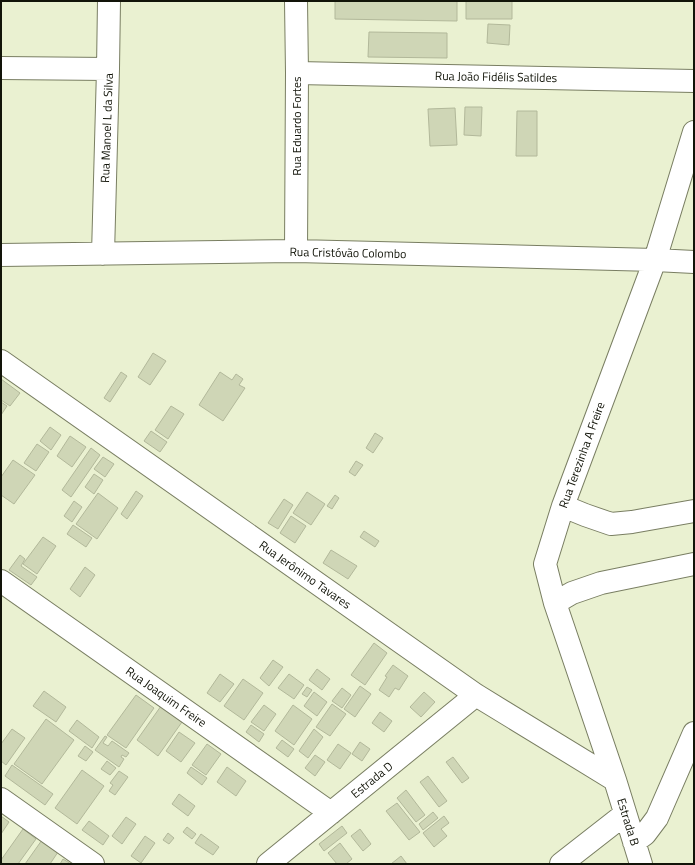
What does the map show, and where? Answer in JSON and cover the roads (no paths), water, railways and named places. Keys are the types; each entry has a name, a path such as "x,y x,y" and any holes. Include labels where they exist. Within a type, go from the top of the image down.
{"street":[{"name":"Rua Manoel L da Silva","path":"103,254 110,1"},
{"name":"Rua Eduardo Fortes","path":"296,1 296,251"},
{"path":"1,68 108,69"},
{"name":"Rua João Fidélis Satildes","path":"297,73 694,81"},
{"name":"Rua Terezinha A Freire","path":"615,780 555,603 546,564 563,506 655,260 694,132"},
{"name":"Rua Cristóvão Colombo","path":"1,255 296,251 694,262"},
{"name":"Rua Jerônimo Tavares","path":"1,361 476,695 615,780"},
{"path":"563,506 611,524 632,522 694,511"},
{"path":"555,603 572,593 601,583 694,564"},
{"name":"Rua Joaquim Freire","path":"1,581 331,813"},
{"name":"Estrada D","path":"268,864 476,695"},
{"path":"634,842 645,834 657,818 694,733"},
{"name":"Estrada B","path":"615,780 641,864"},
{"path":"1,799 93,864"},
{"path":"561,864 625,814"}]}
